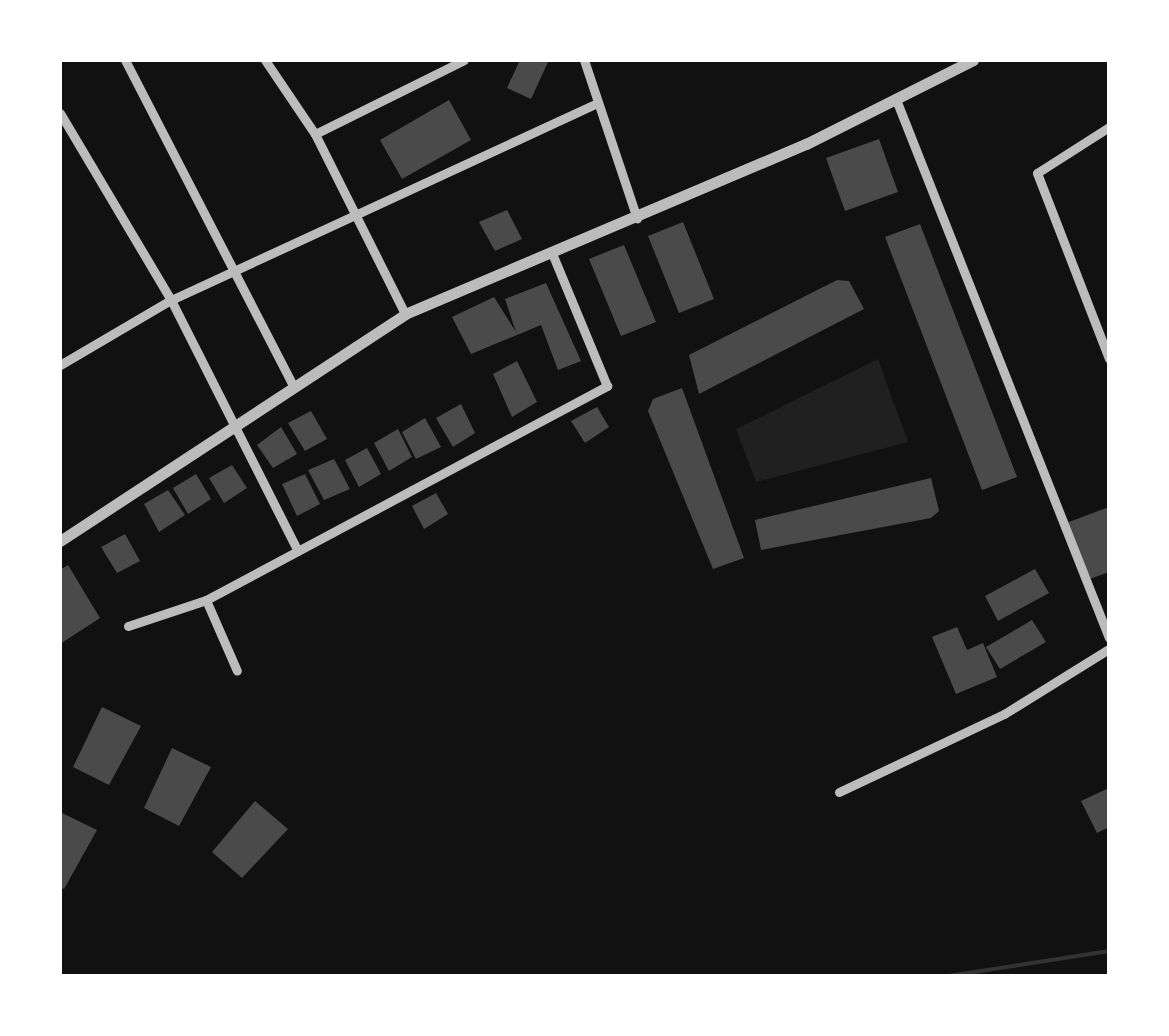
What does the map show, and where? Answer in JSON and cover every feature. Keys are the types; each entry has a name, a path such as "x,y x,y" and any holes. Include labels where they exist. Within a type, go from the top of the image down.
{"street":[{"path":"125,60 294,387"},
{"path":"266,60 314,134 360,218 405,314"},
{"path":"314,134 464,60"},
{"path":"584,60 637,218"},
{"path":"60,542 405,314 637,218 897,102 973,60"},
{"path":"897,102 1109,638"},
{"path":"60,365 171,300 360,218 598,103"},
{"path":"60,113 171,300 298,552"},
{"path":"1109,126 1037,173 1109,359"},
{"path":"128,626 206,600 607,386 552,251"},
{"path":"206,600 237,671"},
{"path":"839,792 1004,714 1109,649"}],"shaded area":[{"path":"878,359 908,442 756,482 736,429"}],"building":[{"path":"520,60 549,60 531,99 507,88"},
{"path":"449,100 471,140 402,179 380,140"},
{"path":"879,139 898,192 845,211 826,158"},
{"path":"507,210 522,239 495,251 479,222"},
{"path":"683,222 714,299 679,313 648,236"},
{"path":"920,224 1017,477 982,490 885,237"},
{"path":"624,245 656,322 621,336 589,259"},
{"path":"837,280 849,281 864,309 699,394 689,355"},
{"path":"546,283 581,361 558,370 541,325 471,354 452,317 494,297 516,332 505,299"},
{"path":"517,361 537,402 512,417 493,374"},
{"path":"682,388 744,558 713,569 648,411 653,399"},
{"path":"461,404 475,433 453,447 436,418"},
{"path":"597,407 609,427 585,443 571,421"},
{"path":"311,411 327,439 305,451 288,423"},
{"path":"425,418 441,447 416,459 402,432"},
{"path":"281,427 297,454 273,468 257,445"},
{"path":"398,429 412,457 389,471 374,443"},
{"path":"367,448 381,474 359,487 345,460"},
{"path":"334,459 350,489 324,500 308,470"},
{"path":"232,465 247,488 224,503 209,478"},
{"path":"196,474 211,499 188,514 173,488"},
{"path":"305,474 320,504 297,516 282,484"},
{"path":"931,478 939,511 931,518 761,550 755,520"},
{"path":"168,490 185,515 159,532 144,504"},
{"path":"436,493 448,514 424,529 412,506"},
{"path":"1109,507 1109,572 1087,580 1066,523"},
{"path":"125,534 140,561 117,573 101,547"},
{"path":"68,565 100,618 60,644 60,570"},
{"path":"1035,569 1049,593 998,621 985,596"},
{"path":"1032,620 1046,642 1000,669 986,647"},
{"path":"957,627 967,650 983,643 997,677 956,694 932,637"},
{"path":"102,707 141,726 109,785 73,767"},
{"path":"172,748 211,767 179,826 144,808"},
{"path":"1109,788 1109,827 1097,833 1081,801"},
{"path":"255,801 288,829 242,878 212,852"},
{"path":"60,812 97,830 64,889 60,887"}],"waterway":[{"path":"948,976 1109,951"}]}
